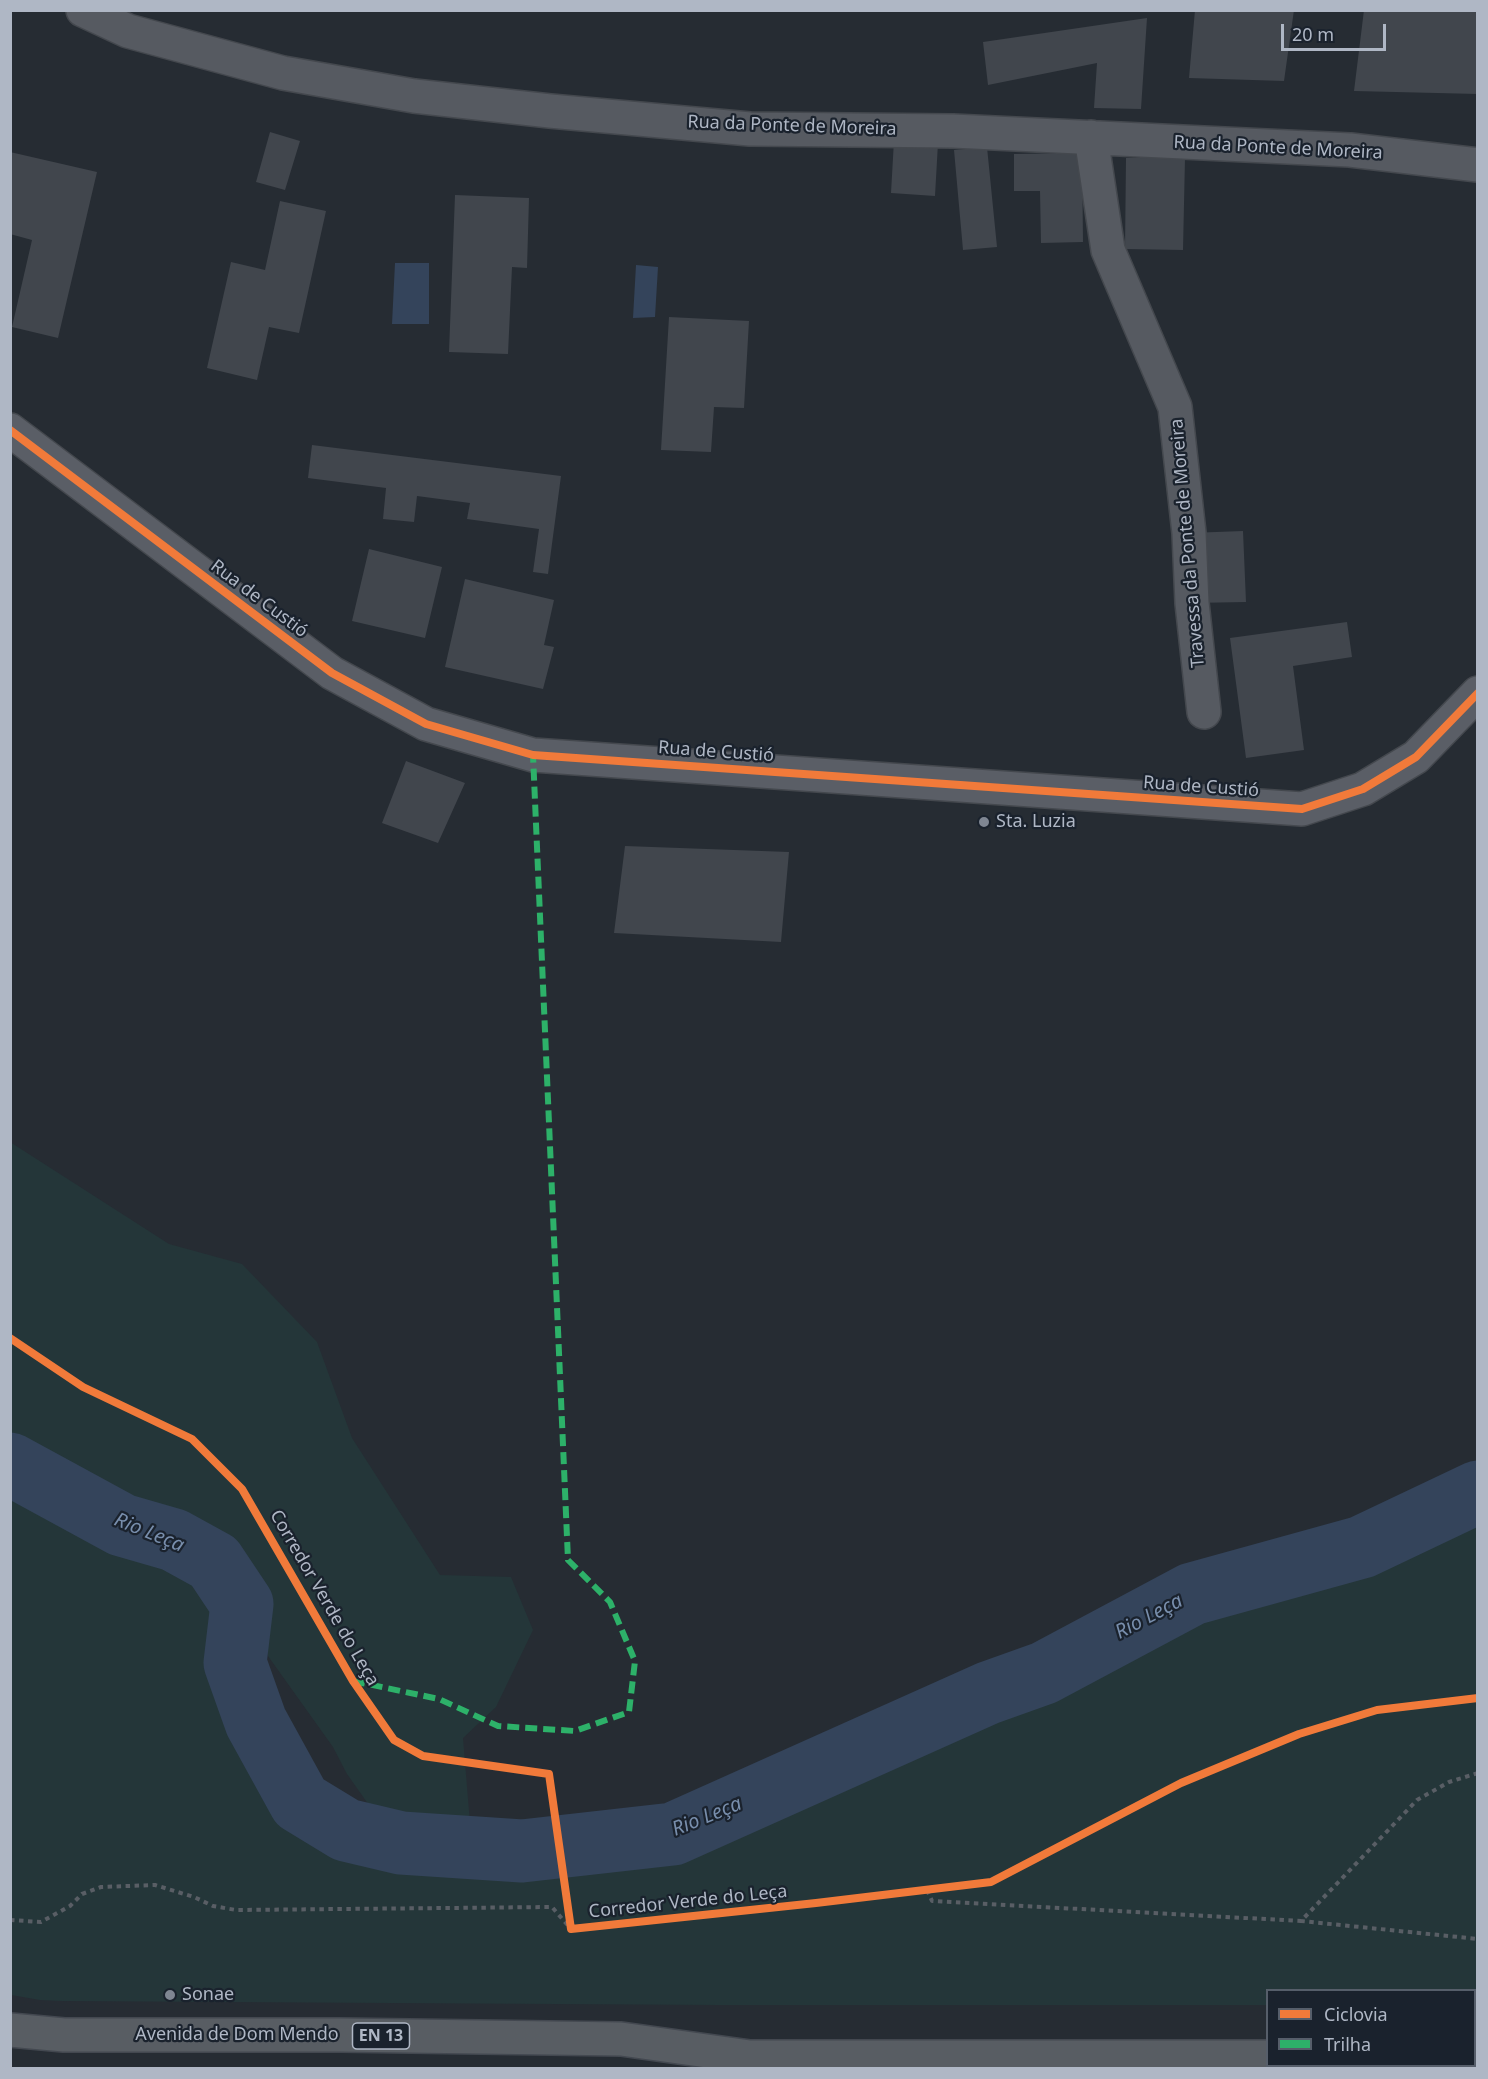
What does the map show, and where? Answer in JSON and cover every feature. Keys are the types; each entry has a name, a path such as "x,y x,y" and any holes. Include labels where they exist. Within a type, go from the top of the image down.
{"main road":[{"name":"Rua de Custió","path":"10,430 332,673 426,724 533,754 1302,809 1363,789 1416,757 1478,693"},
{"name":"Avenida de Dom Mendo","path":"10,2030 64,2035 340,2035 621,2039 750,2057 1266,2057"},
{"name":"Avenida de Dom Mendo","path":"676,2068 750,2057"}],"street":[{"name":"Rua da Ponte de Moreira","path":"83,10 128,31 283,73 414,96 750,129 953,130 1350,150 1478,165"},
{"name":"Travessa da Ponte de Moreira","path":"1091,137 1108,250 1175,407 1189,533 1192,603 1204,712"}],"path":[{"path":"1301,1921 1417,1800 1449,1782 1478,1773"},
{"path":"10,1920 41,1922 70,1906 82,1894 101,1887 155,1886 194,1897 213,1906 236,1910 552,1907 571,1929"},
{"path":"916,1891 938,1888"},
{"path":"927,1890 932,1901 1301,1921 1478,1940"}],"shaded area":[{"path":"10,1142 169,1244 242,1264 317,1342 352,1438 440,1575 511,1577 533,1630 496,1707 463,1738 470,1823 419,1823 393,1820 371,1808 347,1774 333,1747 268,1656 264,1627 229,1547 112,1499 11,1444"},
{"path":"11,1479 172,1552 200,1586 224,1597 234,1613 221,1697 273,1793 341,1842 387,1862 439,1864 693,1842 832,1780 1072,1680 1219,1603 1310,1578 1477,1525 1477,2005 1476,1989 1266,1989 1266,2005 716,2005 62,2001 11,1995"}],"water":[{"path":"395,263 429,263 429,324 392,324"},
{"path":"636,265 658,267 655,317 633,318"}],"building":[{"path":"1195,10 1294,10 1284,81 1189,78"},
{"path":"1364,10 1478,10 1478,94 1354,91"},
{"path":"1147,18 1141,109 1094,108 1097,63 988,85 983,42"},
{"path":"270,132 300,141 285,190 256,182"},
{"path":"894,140 938,143 935,196 891,193"},
{"path":"987,147 997,247 963,250 954,150"},
{"path":"10,152 97,172 58,338 12,327 32,240 10,234"},
{"path":"1082,153 1083,242 1041,243 1040,191 1014,191 1014,154"},
{"path":"1126,158 1185,158 1183,250 1125,249"},
{"path":"455,195 529,198 527,268 512,267 508,354 449,352"},
{"path":"280,201 326,211 299,333 269,327 257,380 207,368 231,262 265,270"},
{"path":"669,317 749,321 744,408 714,407 711,452 661,450"},
{"path":"312,445 561,476 548,574 533,572 539,529 467,519 470,503 417,496 414,522 383,519 386,488 308,478"},
{"path":"1243,531 1246,602 1192,603 1189,533"},
{"path":"369,549 442,567 425,638 352,621"},
{"path":"465,579 554,600 544,645 554,647 543,689 445,667"},
{"path":"1347,622 1352,657 1293,666 1304,750 1246,758 1230,638"},
{"path":"406,761 465,783 438,843 382,823"},
{"path":"625,846 789,852 781,942 614,933"}],"waterway":[{"name":"Rio Leça","path":"10,1464 122,1525 174,1540 214,1562 242,1604 235,1663 256,1722 300,1802 346,1830 401,1843 522,1851 673,1834 988,1693 1044,1673 1192,1594 1362,1547 1478,1492"}],"marked path":[{"path":"353,1681 439,1699 498,1726 575,1731 629,1712 635,1661 610,1602 568,1560 533,755"}],"cycle path":[{"path":"10,430 332,673 426,724 533,755 1302,809 1363,789 1416,757 1478,693"},
{"name":"Corredor Verde do Leça","path":"10,1338 83,1387 192,1439 242,1489 353,1681 394,1740 423,1756 549,1774 571,1929 991,1882 1181,1783 1299,1734 1377,1710 1478,1698"}],"place":[{"name":"Sta. Luzia","path":"984,822"},
{"name":"Sonae","path":"170,1995"}]}
